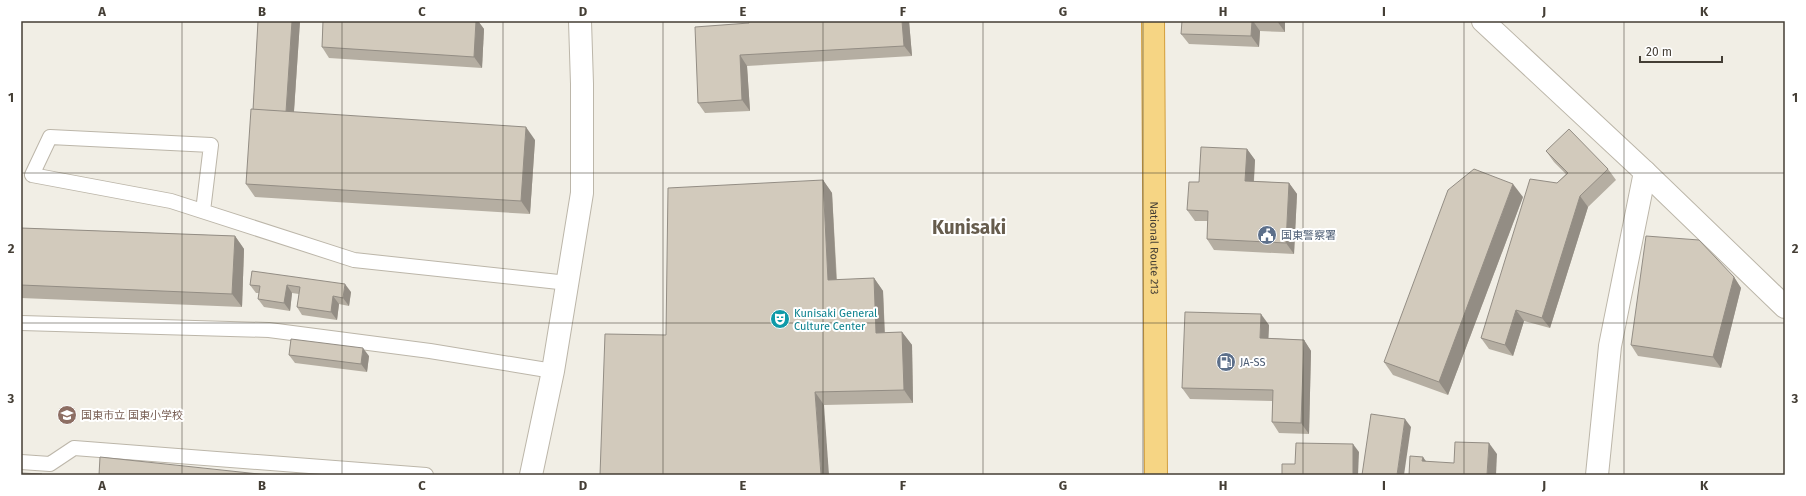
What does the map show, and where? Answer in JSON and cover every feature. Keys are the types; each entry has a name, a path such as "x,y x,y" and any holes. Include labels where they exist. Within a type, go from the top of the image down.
{"highway":[{"name":"National Route 213","path":"1153,21 1156,475"}],"street":[{"path":"531,475 553,371 582,193 582,84 580,21"},
{"path":"1483,21 1645,172 1785,307"},
{"path":"1597,475 1610,346 1645,172"}],"lane":[{"path":"203,211 211,145 50,137 32,175 171,201 354,260 568,282"},
{"path":"21,324 269,330 430,351 553,371"},
{"path":"21,462 50,464 74,448 426,475"}],"building":[{"path":"258,21 292,21 286,112 253,110"},
{"path":"323,21 476,21 474,57 322,47"},
{"path":"749,21 902,21 904,46 740,55 742,100 698,103 695,27 749,23"},
{"path":"1182,21 1252,21 1251,36 1181,34"},
{"path":"251,109 526,127 521,201 246,184"},
{"path":"1569,129 1608,169 1580,196 1542,318 1516,310 1505,345 1481,338 1530,179 1557,183 1568,173 1546,151"},
{"path":"1201,147 1247,149 1245,181 1289,183 1286,243 1207,239 1208,211 1187,210 1189,182 1199,182"},
{"path":"1474,169 1513,184 1439,382 1384,362 1448,190"},
{"name":"Kunisaki General Culture Center","path":"823,180 828,280 874,278 876,333 902,332 904,390 815,392 821,475 600,475 605,334 666,335 668,188"},
{"path":"21,228 235,236 232,294 21,285"},
{"path":"1646,236 1699,240 1734,277 1713,357 1631,345"},
{"path":"252,271 345,284 343,298 333,296 331,312 297,307 300,287 287,285 284,303 258,299 260,286 250,285"},
{"path":"1185,312 1261,314 1260,338 1304,340 1301,423 1272,422 1273,390 1182,388"},
{"path":"291,339 363,348 361,364 289,355"},
{"path":"1371,414 1405,419 1397,475 1362,475"},
{"path":"1455,442 1489,443 1487,475 1409,475 1410,456 1423,457 1422,461 1454,463"},
{"path":"1296,443 1353,444 1353,475 1282,475 1282,464 1295,464"},
{"path":"100,457 268,475 99,475"},
{"path":"21,473 42,474 42,475 21,475"}],"place":[{"name":"国東警察署","path":"1267,235"},
{"name":"Kunisaki General Culture Center","path":"780,319"},
{"name":"JA-SS","path":"1226,362"},
{"name":"国東市立 国東小学校","path":"67,415"}],"district":[{"name":"Kunisaki","path":"969,227"}]}
